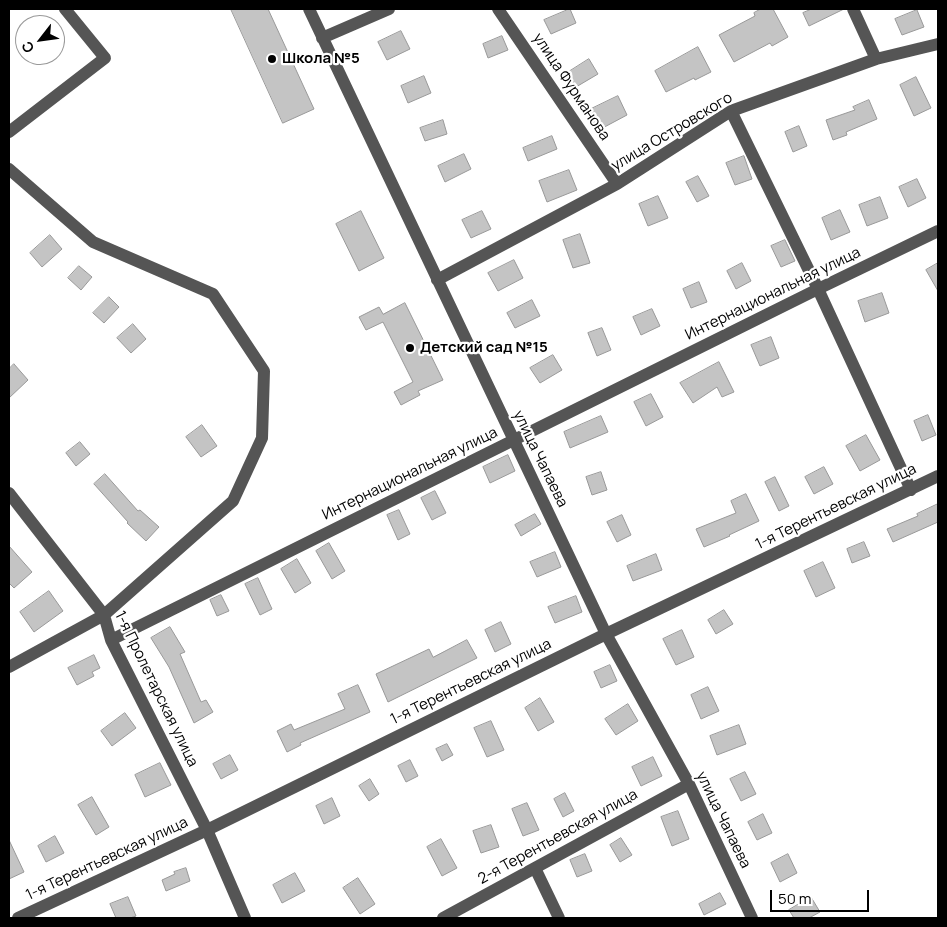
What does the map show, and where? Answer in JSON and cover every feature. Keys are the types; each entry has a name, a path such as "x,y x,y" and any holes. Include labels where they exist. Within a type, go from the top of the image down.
{"street":[{"path":"9,132 105,58 66,9"},
{"name":"улица Чапаева","path":"309,9 606,634 689,784 752,918"},
{"path":"322,38 389,9"},
{"name":"улица Фурманова","path":"498,9 618,184"},
{"path":"853,9 876,59"},
{"name":"улица Островского","path":"437,280 618,184 731,112 876,59 938,44"},
{"path":"731,112 818,289 910,490"},
{"path":"9,169 93,242 213,294 264,371 262,438 233,501 104,616 9,667"},
{"name":"Интернациональная улица","path":"112,640 938,231"},
{"name":"1-я Терентьевская улица","path":"18,918 207,830 606,634 938,476"},
{"name":"1-я Пролетарская улица","path":"9,492 104,616 112,640 207,830 245,918"},
{"name":"2-я Терентьевская улица","path":"443,918 689,784"},
{"path":"535,868 559,918"}],"building":[{"name":"Школа №5","path":"231,9 268,9 314,109 283,123"},
{"path":"570,9 576,23 551,34 544,20"},
{"path":"761,9 773,9 788,37 772,46 770,43 734,62 719,35 755,16 754,13"},
{"path":"812,9 844,9 809,26 803,13"},
{"path":"917,10 924,27 902,35 895,19"},
{"path":"401,31 410,49 387,60 378,42"},
{"path":"502,36 508,50 488,58 483,44"},
{"path":"698,47 711,72 666,92 655,71"},
{"path":"589,59 598,74 576,87 567,73"},
{"path":"424,76 431,93 408,103 401,86"},
{"path":"916,77 931,108 914,116 900,85"},
{"path":"618,96 627,115 597,131 587,111"},
{"path":"869,100 877,119 846,132 847,135 833,140 826,120 855,110 853,107"},
{"path":"443,120 447,134 425,141 420,128"},
{"path":"799,126 807,146 793,152 785,132"},
{"path":"552,136 557,149 528,161 523,148"},
{"path":"464,154 471,169 445,182 438,166"},
{"path":"744,156 752,179 735,185 726,163"},
{"path":"569,170 577,190 547,202 539,181"},
{"path":"698,176 709,196 697,202 686,182"},
{"path":"917,179 926,198 908,207 899,187"},
{"path":"658,196 668,218 648,226 639,204"},
{"path":"880,197 888,218 867,226 859,205"},
{"path":"840,210 850,232 831,240 822,218"},
{"path":"361,211 384,258 359,271 336,224"},
{"path":"482,211 491,229 471,238 462,220"},
{"path":"580,234 590,263 573,268 563,240"},
{"path":"50,235 62,249 42,267 30,253"},
{"path":"785,240 795,261 781,267 771,246"},
{"path":"514,260 523,278 498,291 488,273"},
{"path":"742,263 751,281 736,289 727,271"},
{"path":"938,263 938,291 926,270"},
{"path":"79,266 92,277 81,290 68,278"},
{"path":"699,282 707,302 691,308 683,289"},
{"path":"882,293 889,313 865,322 858,301"},
{"path":"109,297 119,307 104,323 93,313"},
{"path":"532,300 540,316 515,328 507,313"},
{"path":"405,303 443,380 418,391 420,395 401,405 394,392 413,382 383,322 366,330 359,317 379,307 383,314"},
{"path":"652,309 660,326 641,335 633,317"},
{"path":"133,324 146,339 131,353 117,338"},
{"path":"602,328 611,350 597,356 588,333"},
{"path":"771,337 779,358 760,366 751,345"},
{"path":"553,355 562,370 540,383 530,368"},
{"path":"719,362 734,392 722,397 717,387 693,403 680,383"},
{"path":"14,364 28,380 9,398 9,369"},
{"path":"651,394 663,417 646,426 634,402"},
{"path":"928,415 936,435 922,441 914,421"},
{"path":"601,416 608,432 570,448 564,432"},
{"path":"202,425 217,446 201,457 186,437"},
{"path":"866,435 880,460 860,471 846,446"},
{"path":"80,442 90,454 76,466 66,453"},
{"path":"508,455 515,471 490,483 483,467"},
{"path":"824,467 833,484 814,494 805,477"},
{"path":"601,472 607,490 592,495 586,477"},
{"path":"105,474 138,511 140,510 159,527 146,541 127,523 94,484"},
{"path":"775,477 789,506 779,511 765,482"},
{"path":"435,491 446,513 432,520 421,498"},
{"path":"746,494 759,521 704,547 696,529 736,513 731,501"},
{"path":"938,504 938,522 893,542 887,529 918,516 917,514"},
{"path":"399,510 410,534 398,540 387,515"},
{"path":"535,514 541,524 521,536 515,525"},
{"path":"622,515 631,535 617,542 607,522"},
{"path":"864,542 870,556 852,563 847,549"},
{"path":"329,543 345,571 332,579 316,551"},
{"path":"9,546 32,572 14,588 9,583"},
{"path":"555,552 561,567 537,577 530,562"},
{"path":"656,554 662,570 633,581 627,566"},
{"path":"297,559 311,583 295,593 281,569"},
{"path":"823,562 835,588 816,597 804,571"},
{"path":"258,578 272,609 260,615 245,584"},
{"path":"49,591 63,611 34,632 20,612"},
{"path":"221,595 229,611 217,616 210,600"},
{"path":"576,596 582,612 555,623 548,607"},
{"path":"724,610 733,624 716,634 708,620"},
{"path":"501,622 511,644 495,652 485,630"},
{"path":"170,627 185,652 180,654 201,702 206,700 213,712 194,723 169,667 151,638"},
{"path":"682,630 694,657 676,665 663,639"},
{"path":"467,640 477,658 388,702 376,674 429,649 433,657"},
{"path":"94,655 100,668 92,672 94,676 77,685 68,668"},
{"path":"610,665 617,681 601,688 594,672"},
{"path":"358,685 370,712 300,743 301,745 287,752 277,731 291,724 294,730 345,709 338,694"},
{"path":"708,687 719,711 701,719 691,695"},
{"path":"540,698 554,722 538,731 525,708"},
{"path":"628,704 638,721 616,735 605,719"},
{"path":"125,713 136,728 112,746 101,731"},
{"path":"491,721 504,750 487,757 474,728"},
{"path":"739,725 746,744 717,755 710,736"},
{"path":"447,744 453,755 442,761 436,749"},
{"path":"230,755 238,770 221,779 213,764"},
{"path":"653,757 662,776 641,786 632,767"},
{"path":"410,760 418,776 406,782 398,766"},
{"path":"160,763 171,785 145,797 135,775"},
{"path":"745,772 756,794 741,801 730,779"},
{"path":"370,779 379,794 369,801 359,786"},
{"path":"565,793 574,811 563,817 554,799"},
{"path":"92,797 109,827 96,835 78,805"},
{"path":"332,798 340,816 324,824 316,806"},
{"path":"527,803 539,830 523,836 512,809"},
{"path":"678,811 689,839 672,846 661,817"},
{"path":"763,814 772,833 757,840 748,822"},
{"path":"491,825 499,847 481,853 473,831"},
{"path":"55,836 64,853 46,862 38,846"},
{"path":"621,838 632,855 620,862 610,845"},
{"path":"441,839 457,868 442,876 427,847"},
{"path":"9,840 24,872 9,879"},
{"path":"585,854 592,871 577,877 570,860"},
{"path":"788,854 797,873 780,882 771,863"},
{"path":"186,868 190,881 166,891 162,880 175,874 174,872"},
{"path":"295,873 305,891 282,903 273,885"},
{"path":"358,878 375,904 360,914 343,888"},
{"path":"720,893 726,904 704,915 699,904"},
{"path":"128,897 136,916 116,918 110,904"},
{"path":"811,897 820,912 809,918 794,918 789,910"}],"place":[{"name":"Школа №5","path":"272,59"},
{"name":"Детский сад №15","path":"410,348"}]}
